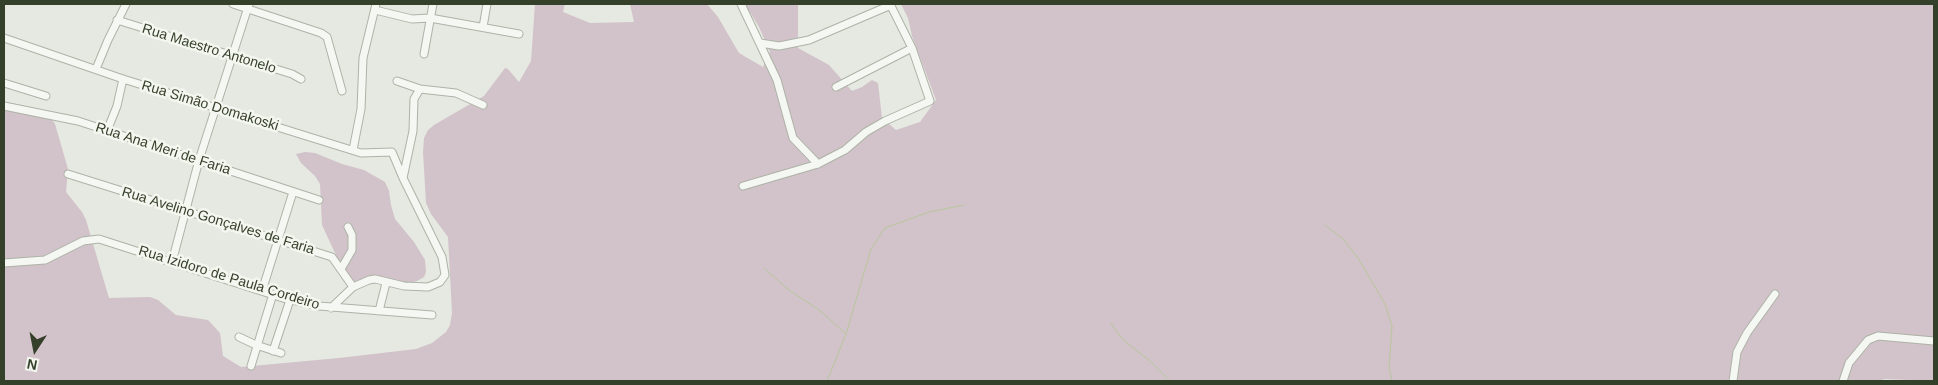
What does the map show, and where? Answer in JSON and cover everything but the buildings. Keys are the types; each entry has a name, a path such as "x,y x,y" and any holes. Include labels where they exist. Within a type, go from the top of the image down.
{"street":[{"path":"96,69 124,6 116,4"},
{"path":"233,4 248,6 321,33 327,37 342,91"},
{"path":"424,54 433,4"},
{"path":"483,27 487,4"},
{"path":"741,4 778,80 793,138 818,164"},
{"path":"743,186 818,164 845,150 866,132 885,121 930,101 912,48 890,5 810,40 779,46 760,43"},
{"path":"172,262 199,160 248,6"},
{"path":"352,150 361,109 363,58 376,7 412,19 430,18 519,34"},
{"name":"Rua Maestro Antonelo","path":"117,20 292,74 301,79"},
{"name":"Rua Simão Domakoski","path":"4,38 122,79 361,153 392,152 403,178"},
{"path":"836,87 912,48"},
{"path":"107,131 117,106 122,79"},
{"path":"397,80 420,89 456,93 483,105"},
{"path":"4,83 46,96"},
{"path":"331,308 353,286 375,279 386,283 428,287 440,282 445,275 442,257 403,178 413,131 414,99 420,89"},
{"name":"Rua Ana Meri de Faria","path":"4,106 78,121 319,200"},
{"name":"Rua Avelino Gonçalves de Faria","path":"68,174 332,257 353,286"},
{"path":"262,291 293,192"},
{"path":"341,269 352,250 352,235 348,227"},
{"name":"Rua Izidoro de Paula Cordeiro","path":"4,263 45,260 83,241 100,239 290,300 331,308 432,315"},
{"path":"379,312 386,283"},
{"path":"251,366 273,294"},
{"path":"1733,381 1737,352 1747,333 1775,294"},
{"path":"273,351 290,300"},
{"path":"1843,381 1849,363 1868,340 1878,336 1934,341"},
{"path":"239,337 256,345 282,353"}],"shaded area":[{"path":"535,4 565,4 563,12 590,23 634,22 630,4 707,4 718,17 739,53 763,67 770,52 759,27 745,4 798,4 798,48 829,65 852,91 872,80 878,83 882,118 896,130 920,122 936,100 912,36 908,18 901,4 1934,4 1934,381 1884,379 1881,381 4,381 4,111 24,110 51,118 55,124 68,169 66,192 86,220 109,298 150,297 158,300 176,315 208,320 220,333 223,356 241,367 416,349 432,343 446,332 450,325 452,313 448,237 431,214 426,203 424,138 428,130 434,125 484,96 505,68 519,82 531,61"},
{"path":"305,152 315,153 342,164 364,170 385,182 389,191 395,219 414,242 425,260 426,272 424,277 409,283 356,282 350,280 342,268 322,225 320,184 315,176 301,163 296,154"}],"waterway":[{"path":"827,381 846,334 871,249 885,228 929,212 964,205"},
{"path":"1325,225 1343,239 1358,258 1385,304 1392,326 1389,367 1392,381"},
{"path":"764,268 790,291 818,309 845,333"},
{"path":"1111,323 1122,339 1150,361 1170,381"}]}
